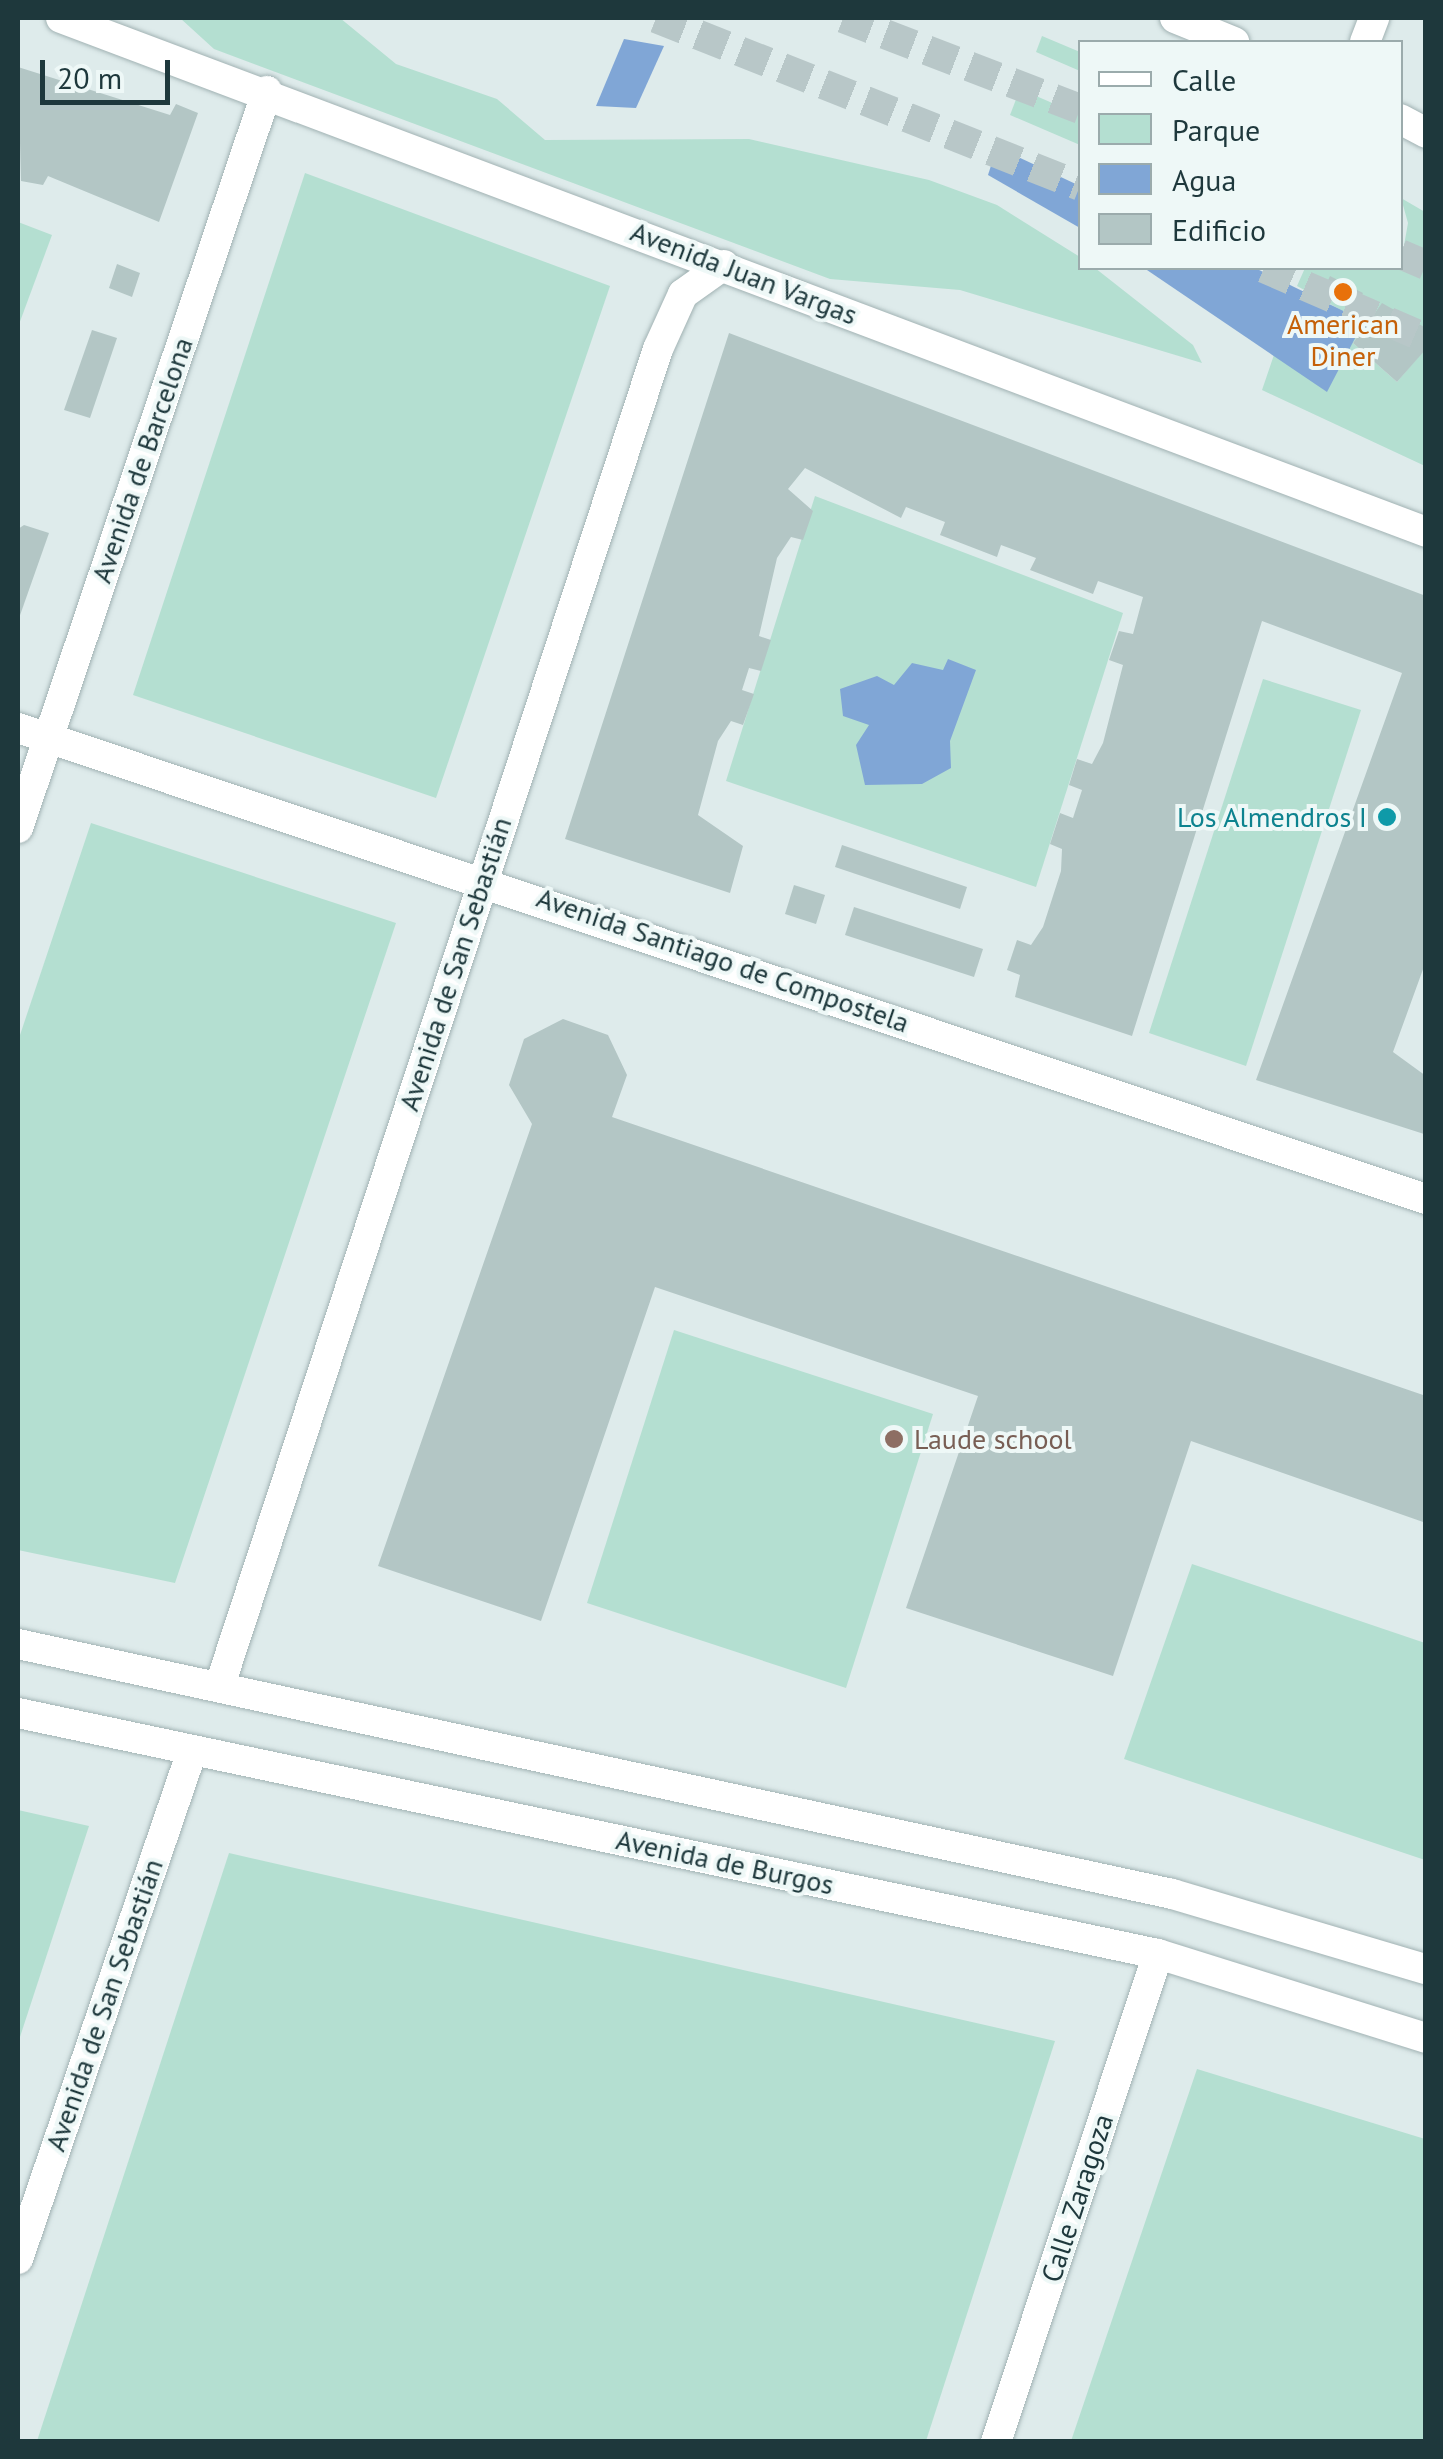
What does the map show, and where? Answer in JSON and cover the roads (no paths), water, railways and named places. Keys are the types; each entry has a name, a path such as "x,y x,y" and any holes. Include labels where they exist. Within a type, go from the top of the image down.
{"street":[{"name":"Avenida Juan Vargas","path":"62,18 267,91 1426,532"},
{"path":"1175,18 1229,40"},
{"name":"Avenida de Barcelona","path":"18,828 267,91"},
{"path":"1403,121 1426,133"},
{"name":"Avenida de San Sebastián","path":"220,1685 658,349 682,294 724,265"},
{"name":"Avenida Santiago de Compostela","path":"18,728 482,879 1426,1198"},
{"path":"18,1644 1172,1894 1426,1969"},
{"name":"Avenida de Burgos","path":"18,1713 1158,1954 1426,2038"},
{"name":"Avenida de San Sebastián","path":"18,2259 192,1751"},
{"name":"Calle Zaragoza","path":"996,2442 1158,1954"}],"water":[{"path":"624,39 664,46 636,108 596,106"},
{"path":"997,147 1078,185 1078,227 988,175"},
{"path":"1147,270 1259,270 1364,321 1327,392"},
{"path":"948,659 976,670 950,741 951,768 922,784 865,785 856,745 869,725 843,716 840,689 877,676 894,685 912,663 943,670"}],"tunnel":[{"path":"656,18 1078,185"},
{"path":"843,18 1078,108"},
{"path":"1403,255 1426,265"},
{"path":"1269,270 1426,338"}],"place":[{"name":"American Diner","path":"1343,292"},
{"name":"Los Almendros I","path":"1387,817"},
{"name":"Laude school","path":"894,1439"}]}
